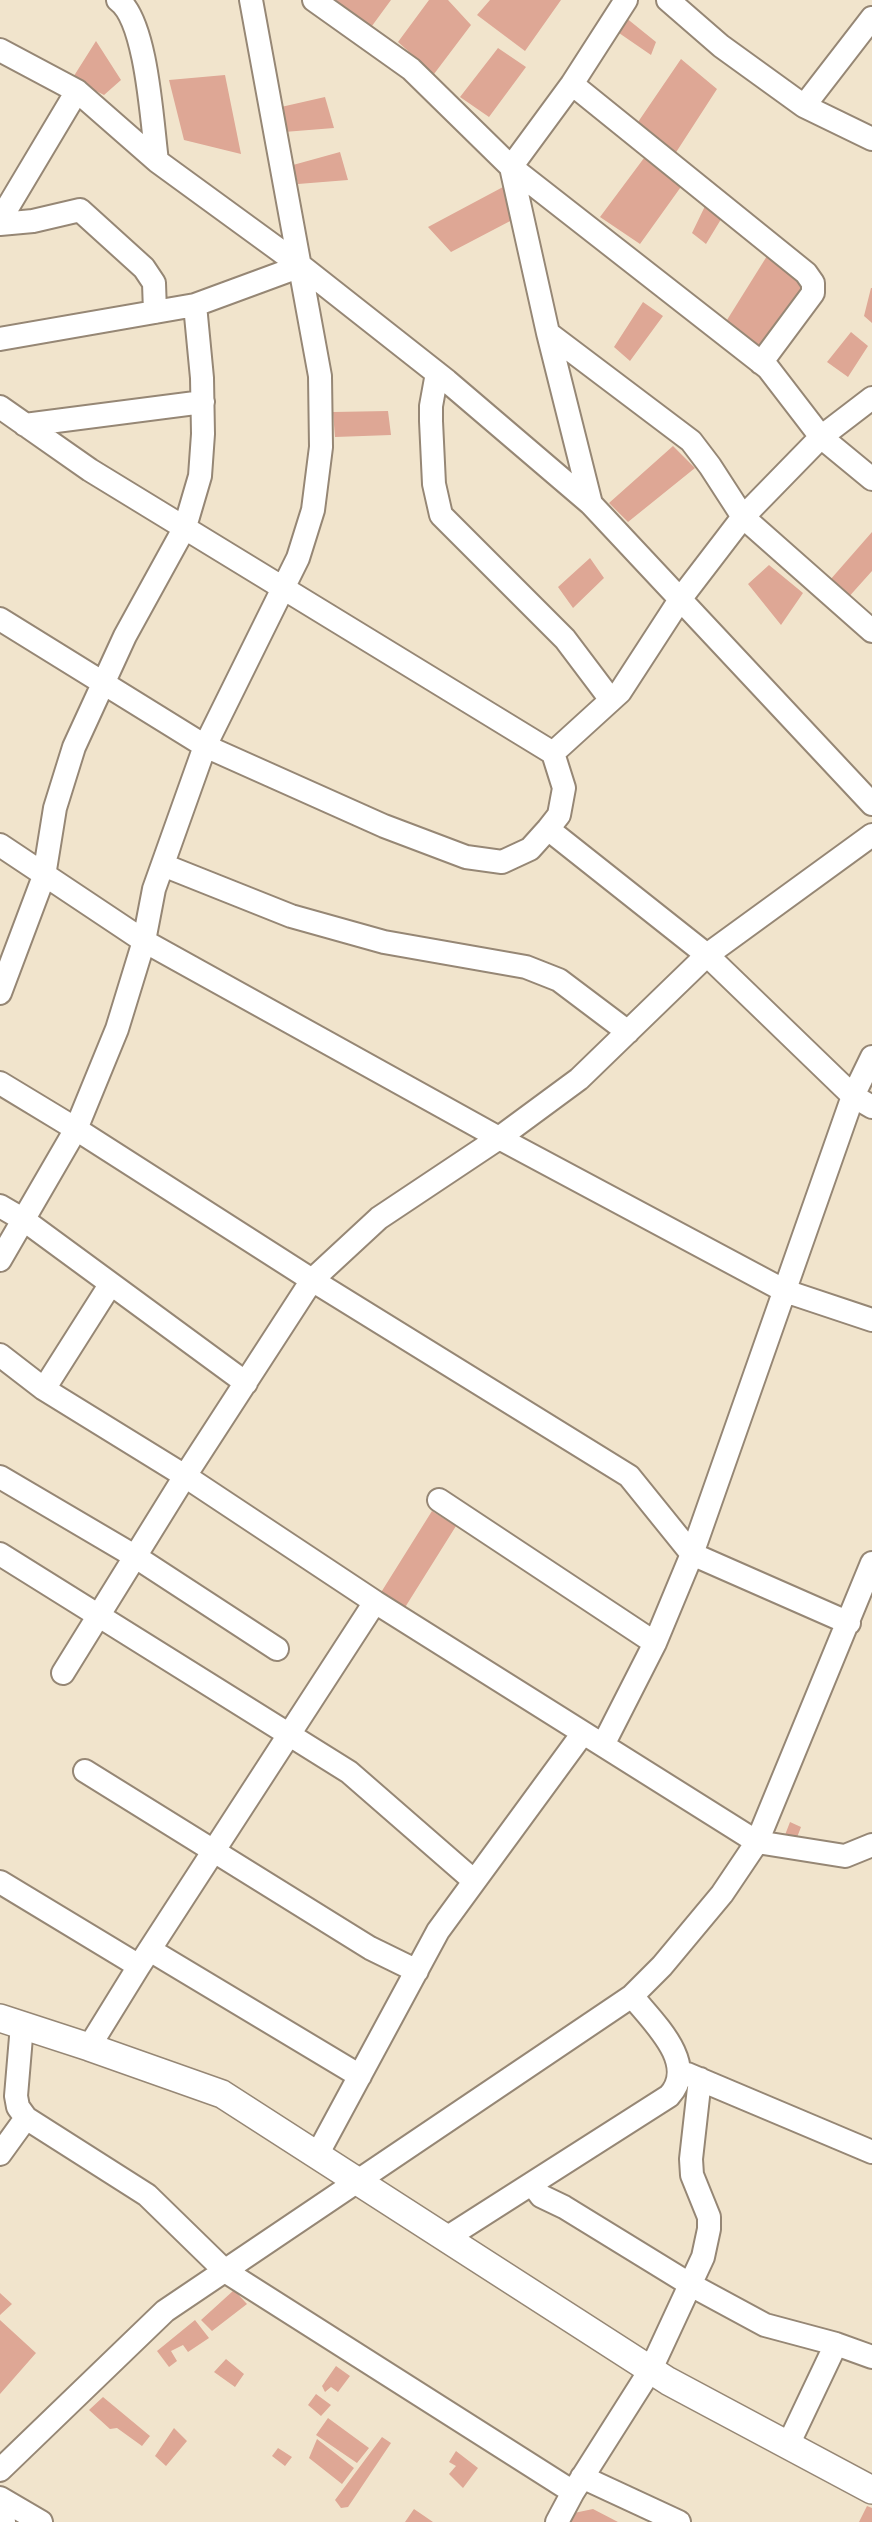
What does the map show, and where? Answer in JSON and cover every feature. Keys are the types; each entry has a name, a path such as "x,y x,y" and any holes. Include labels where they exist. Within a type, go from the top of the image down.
{"street":[{"path":"118,0 130,13 141,43 157,161"},
{"path":"0,1260 76,1129 117,1029 144,941 154,889 205,746 298,558 313,510 321,447 320,376 251,0"},
{"path":"314,0 411,69 511,167 768,368 821,437 872,479"},
{"path":"591,504 548,333 511,167 572,84 626,0"},
{"path":"668,0 722,46 804,106 872,139"},
{"path":"804,106 872,18"},
{"path":"0,50 77,91 157,161 301,266 437,373 591,504 872,804"},
{"path":"572,84 806,273 813,283 813,293 761,363"},
{"path":"0,222 77,91"},
{"path":"0,222 33,221 80,210 144,268 154,282 155,312"},
{"path":"0,339 195,305 301,266"},
{"path":"0,993 44,876 55,808 74,747 125,636 185,527 200,476 203,402 195,305"},
{"path":"548,333 690,441 710,466 743,517 872,631"},
{"path":"437,373 431,406 431,421 434,484 441,515 565,639 611,700"},
{"path":"553,753 620,692 681,598 743,517 821,437 872,398"},
{"path":"25,425 203,402"},
{"path":"0,407 90,470 553,753 564,788 559,815 530,849 502,862 466,857 384,826 205,746 0,619"},
{"path":"549,829 707,955 862,1101"},
{"path":"63,1673 185,1476 312,1281 379,1218 499,1138 579,1079 707,955 872,836"},
{"path":"0,845 144,941 499,1138 786,1291 872,1320"},
{"path":"163,865 291,916 373,939 526,967 559,980 628,1032"},
{"path":"603,1745 655,1643 692,1554 786,1291 862,1101 872,1057"},
{"path":"0,1083 76,1129 312,1281 629,1476 692,1554 849,1623"},
{"path":"0,1206 24,1220 246,1383"},
{"path":"44,1389 110,1285"},
{"path":"0,1355 44,1389 185,1476 375,1602 757,1842 845,1856 872,1845"},
{"path":"0,1477 136,1557 277,1649"},
{"path":"439,1500 655,1643"},
{"path":"0,1554 349,1772 473,1880"},
{"path":"0,2470 165,2311 632,1996 662,1966 722,1894 757,1842 872,1563"},
{"path":"89,2047 144,1958 375,1602"},
{"path":"316,2155 438,1931 473,1880 583,1733"},
{"path":"85,1771 370,1948 417,1971"},
{"path":"0,1882 360,2076"},
{"path":"632,1996 672,2047 690,2075 872,2152"},
{"path":"679,2522 578,2485 225,2271 147,2195 26,2118 18,2107 16,2096 11,2022 222,2094 651,2369 872,2490"},
{"path":"448,2237 669,2096 690,2075"},
{"path":"556,2522 651,2369 703,2258 710,2229 709,2217 692,2175 690,2075"},
{"path":"0,2154 26,2118"},
{"path":"532,2184 541,2196 564,2207 691,2285 765,2325 836,2344 872,2357"},
{"path":"788,2445 836,2344"},
{"path":"0,2499 41,2522"},
{"path":"0,2519 4,2522"}],"building":[{"path":"336,0 391,0 369,30"},
{"path":"429,0 448,0 471,25 434,74 398,42"},
{"path":"490,0 561,0 525,51 477,15"},
{"path":"625,17 656,42 651,55 619,33"},
{"path":"96,41 121,80 104,95 72,79"},
{"path":"498,48 526,67 489,117 460,97"},
{"path":"681,59 717,89 673,157 636,125"},
{"path":"225,75 241,154 184,140 169,80"},
{"path":"325,97 334,128 284,132 281,107"},
{"path":"340,152 348,180 298,184 293,165"},
{"path":"647,154 683,184 640,244 600,217"},
{"path":"503,187 514,219 451,252 428,227"},
{"path":"707,202 723,216 706,244 692,233"},
{"path":"767,256 804,285 757,352 722,328"},
{"path":"872,288 872,323 864,316"},
{"path":"643,302 663,316 630,361 614,347"},
{"path":"851,332 868,346 848,377 827,362"},
{"path":"388,411 391,435 335,437 333,412"},
{"path":"673,446 695,468 628,522 609,503"},
{"path":"872,532 872,571 846,600 830,580"},
{"path":"590,558 604,578 573,608 558,587"},
{"path":"769,565 803,593 781,625 748,584"},
{"path":"432,1511 456,1526 404,1609 380,1594"},
{"path":"790,1822 801,1827 796,1840 785,1835"},
{"path":"234,2290 247,2304 212,2331 201,2320"},
{"path":"0,2293 12,2304 0,2315"},
{"path":"0,2320 36,2353 0,2394"},
{"path":"195,2320 209,2338 188,2352 183,2345 171,2351 177,2361 169,2367 157,2351"},
{"path":"226,2359 244,2374 235,2387 214,2372"},
{"path":"336,2366 350,2376 338,2392 331,2387 325,2392 322,2386"},
{"path":"316,2394 331,2405 321,2416 308,2405"},
{"path":"103,2397 150,2436 142,2446 117,2428 110,2429 89,2410"},
{"path":"328,2418 369,2448 357,2463 316,2435"},
{"path":"174,2428 187,2441 166,2466 155,2456"},
{"path":"382,2437 391,2443 348,2507 341,2508 335,2500"},
{"path":"317,2439 354,2468 342,2484 309,2458"},
{"path":"278,2448 292,2457 285,2466 272,2456"},
{"path":"456,2451 478,2468 463,2488 449,2474 456,2466 449,2462"},
{"path":"867,2506 872,2508 872,2522 859,2522"},
{"path":"414,2509 433,2522 405,2522"},
{"path":"593,2509 618,2522 570,2522 574,2513"}]}
